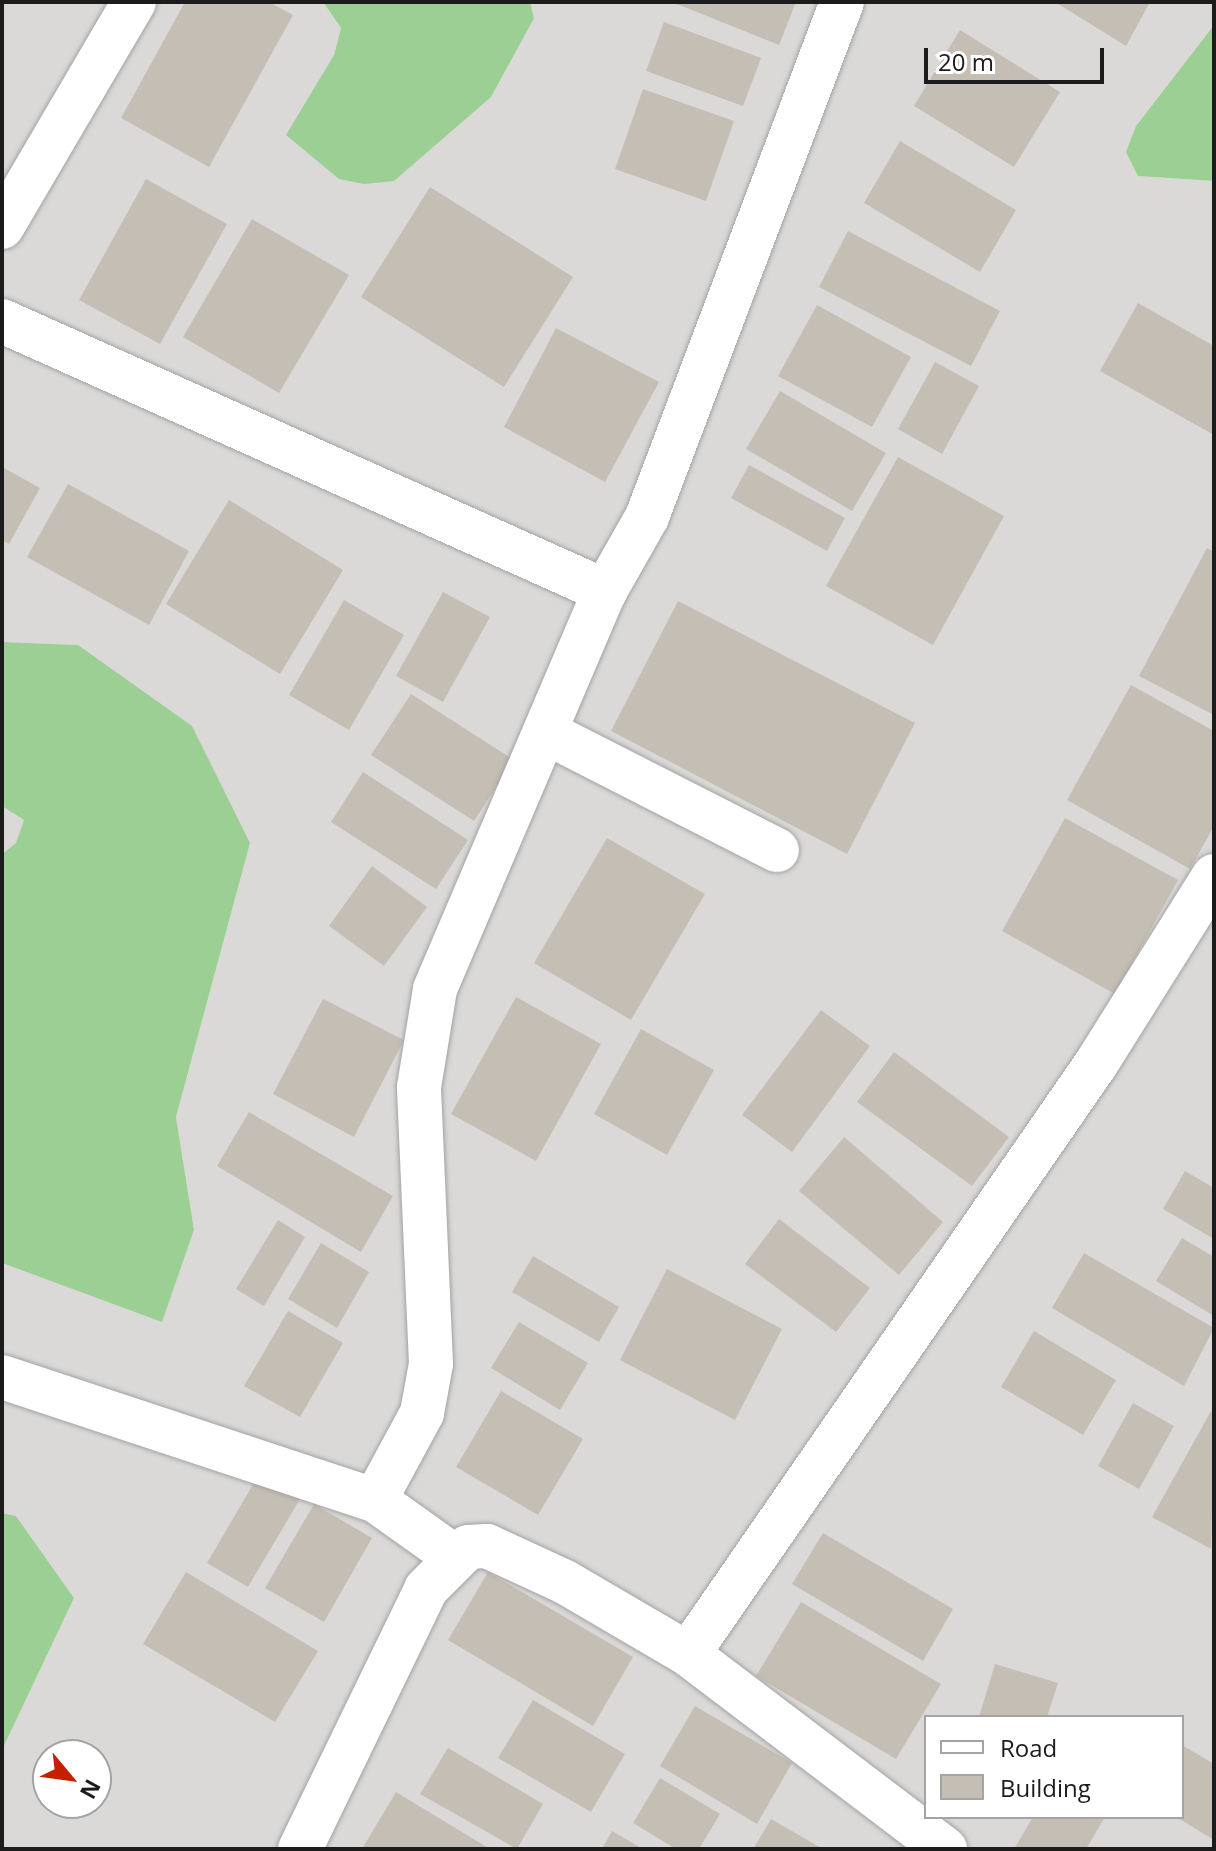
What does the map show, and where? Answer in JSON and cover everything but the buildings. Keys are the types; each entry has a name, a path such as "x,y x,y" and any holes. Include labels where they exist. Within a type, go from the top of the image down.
{"street":[{"path":"2,227 134,2"},
{"path":"375,1500 422,1413 431,1364 419,1087 425,1020 605,591 647,517 842,2"},
{"path":"2,321 605,591"},
{"path":"547,733 777,850"},
{"path":"688,1654 1096,1064 1214,876"},
{"path":"2,1377 375,1500 452,1555"},
{"path":"300,1849 426,1589 452,1555 487,1546 565,1582 688,1654 945,1849"}],"shaded area":[{"path":"2,2 323,2 341,28 334,55 287,135 534,18 530,2 1214,2 1214,25 1136,126 1138,176 1214,181 1214,1849 2,1849 2,1750 74,1598 16,1516 2,1513 2,1263 162,1321 194,1230 176,1117 250,843 78,645 2,642"},
{"path":"2,806 25,820 16,843 2,854"}],"green space":[{"path":"323,2 530,2 534,18 491,97 394,181 364,184 339,179 286,135 334,55 341,28"},
{"path":"1214,25 1214,181 1138,176 1126,152 1136,126"},
{"path":"2,642 78,645 192,726 250,843 176,1117 194,1230 162,1322 2,1263 2,854 16,843 24,820 2,806"},
{"path":"2,1513 16,1516 74,1598 2,1750"}]}
